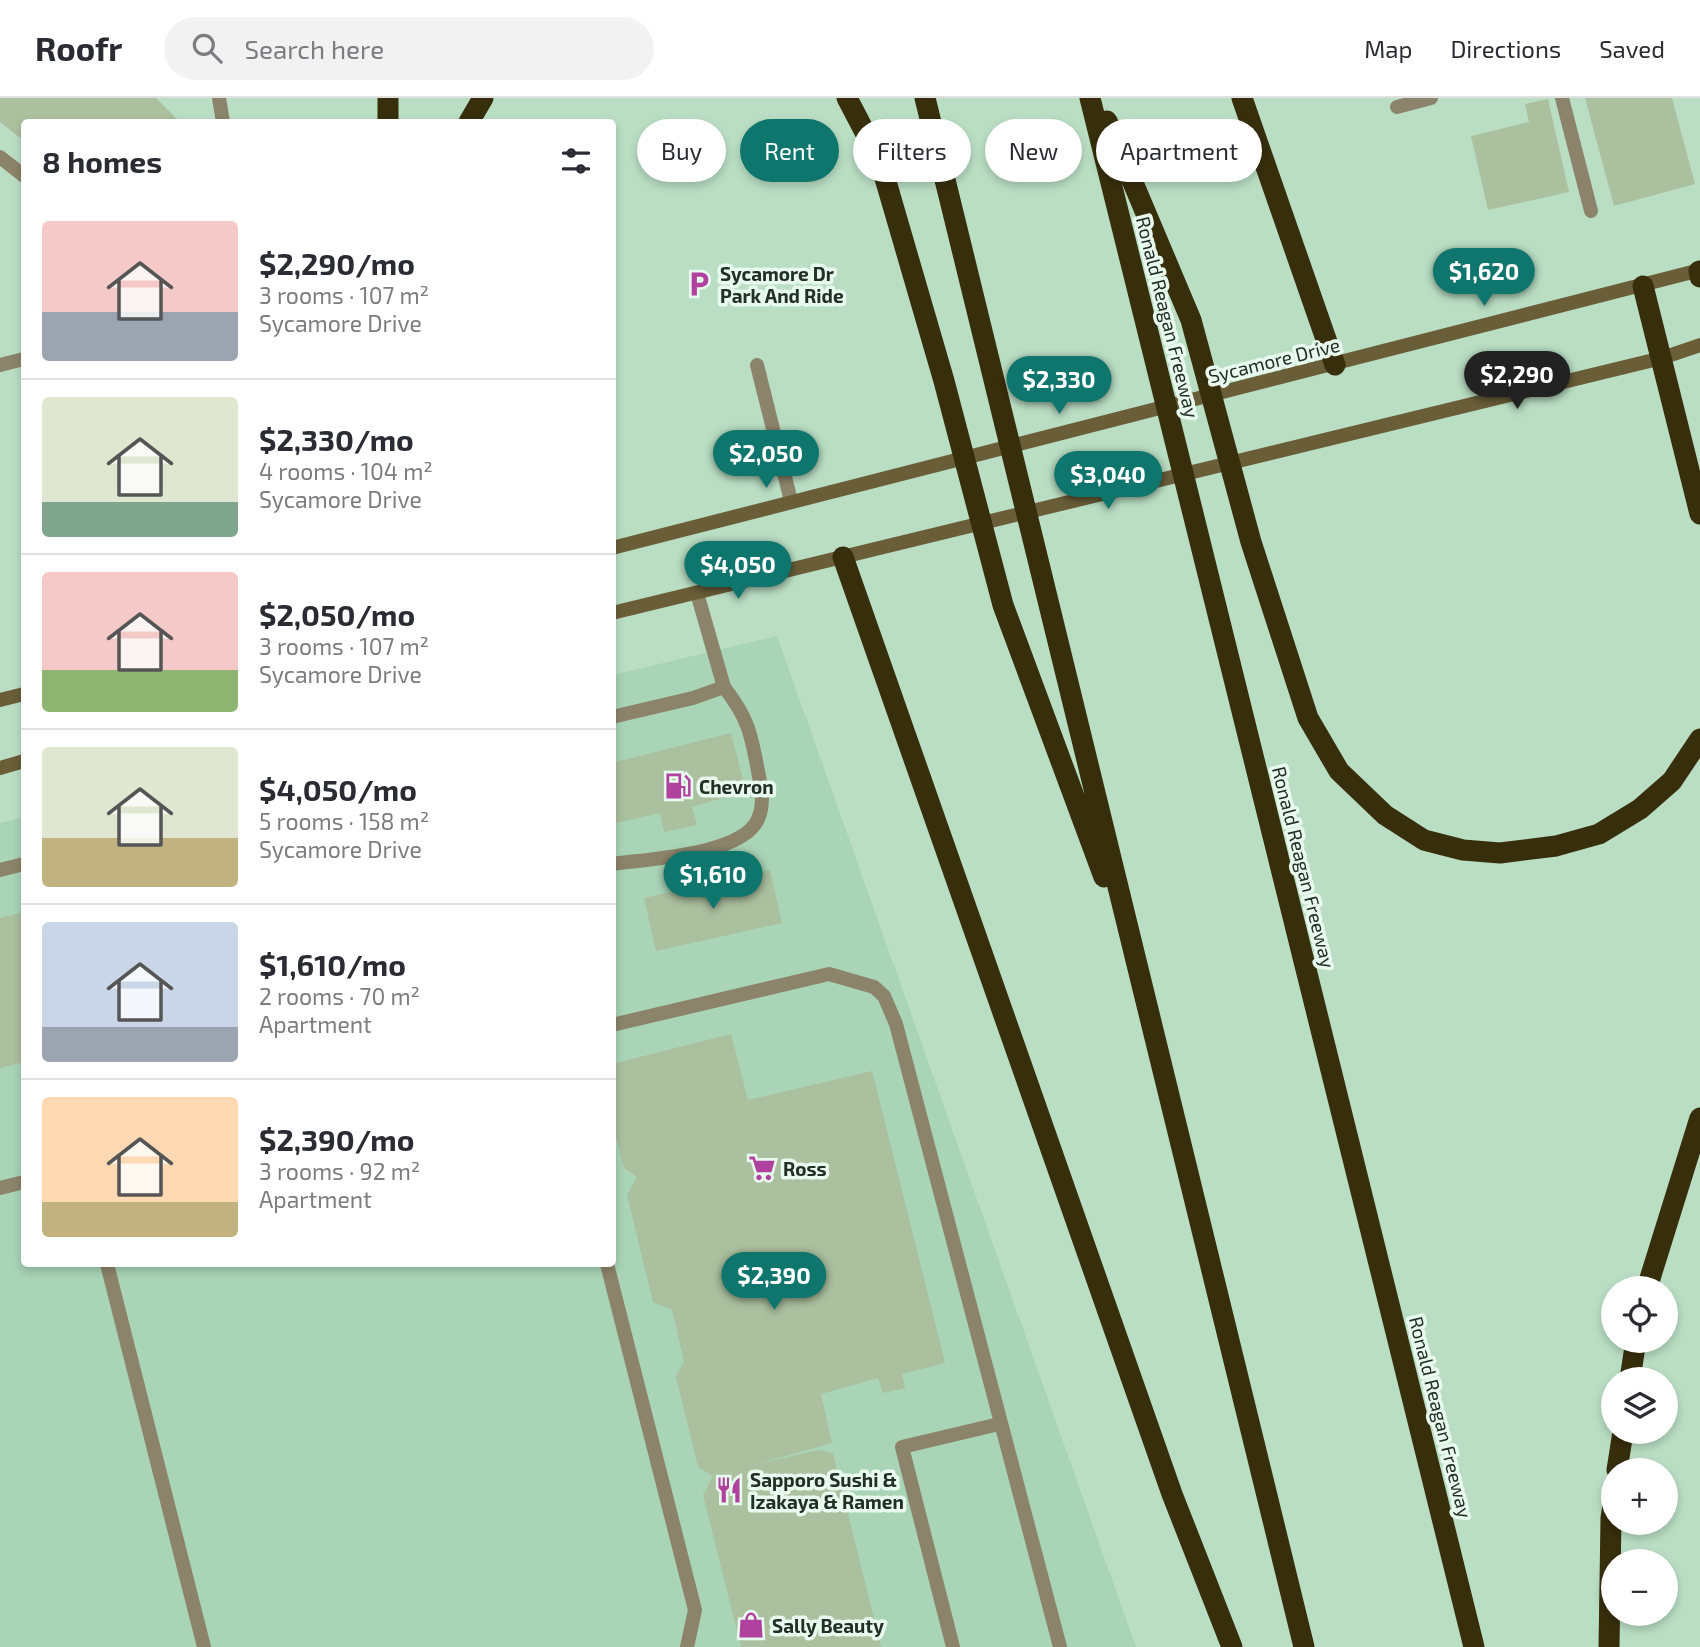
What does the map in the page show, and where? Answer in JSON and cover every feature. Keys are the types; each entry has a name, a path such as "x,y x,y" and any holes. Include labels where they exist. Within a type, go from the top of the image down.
{"highway":[{"path":"388,98 388,119"},
{"path":"471,119 483,98"},
{"path":"847,98 880,161 944,381 1003,605 1137,967"},
{"path":"925,98 1304,1647"},
{"name":"Ronald Reagan Freeway","path":"1090,98 1474,1647"},
{"path":"1097,98 1191,320 1251,542 1308,718 1339,771 1385,815 1424,840 1462,850 1500,853 1556,846 1599,834 1640,809 1672,781 1700,739"},
{"path":"1242,98 1335,365"},
{"path":"1643,286 1700,514"},
{"path":"843,557 1172,1494 1232,1647"},
{"path":"1651,1276 1700,1118"},
{"path":"1609,1647 1611,1535"}],"main road":[{"name":"Sycamore Drive","path":"616,547 1699,273"},
{"path":"616,612 1662,358 1700,345"},
{"path":"0,700 21,695"},
{"path":"0,768 21,762"}],"street":[{"path":"219,98 222,119"},
{"path":"1397,107 1431,98"},
{"path":"1562,98 1591,211"},
{"path":"0,157 21,174"},
{"path":"0,365 21,360"},
{"path":"757,365 791,501"},
{"path":"616,863 703,851 744,836 758,820 763,797 751,733 742,710 724,687 697,593"},
{"path":"616,716 693,698 724,687"},
{"path":"0,870 21,865"},
{"path":"616,1024 829,974 874,987 884,996 896,1024 999,1424 1060,1647"},
{"path":"0,1188 21,1183"},
{"path":"108,1267 204,1647"},
{"path":"608,1267 695,1610 687,1647"},
{"path":"953,1647 902,1447 999,1424"}],"shaded area":[{"path":"777,636 1136,1647 0,1647 0,823 21,818 21,1267 616,1267 616,674"}],"building":[{"path":"0,98 156,98 177,119 21,119 21,139 0,122"},
{"path":"1585,98 1672,98 1695,184 1614,206"},
{"path":"1548,99 1569,192 1488,210 1471,136 1529,122 1525,104"},
{"path":"731,733 746,791 692,807 697,825 664,832 660,813 616,823 616,762"},
{"path":"770,870 782,923 656,951 644,898"},
{"path":"21,913 21,1063 0,1068 0,918"},
{"path":"731,1034 748,1100 872,1071 945,1363 902,1374 905,1388 883,1393 878,1378 821,1394 832,1443 750,1466 818,1450 833,1453 881,1647 741,1647 703,1495 713,1476 698,1467 676,1377 684,1361 672,1310 653,1302 627,1195 637,1177 624,1168 616,1137 616,1063"}],"place":[{"name":"Sycamore Dr Park And Ride","path":"699,284"},
{"name":"Chevron","path":"678,786"},
{"name":"Ross","path":"762,1168"},
{"name":"Sapporo Sushi & Izakaya & Ramen","path":"729,1490"},
{"name":"Sally Beauty","path":"751,1625"}]}
